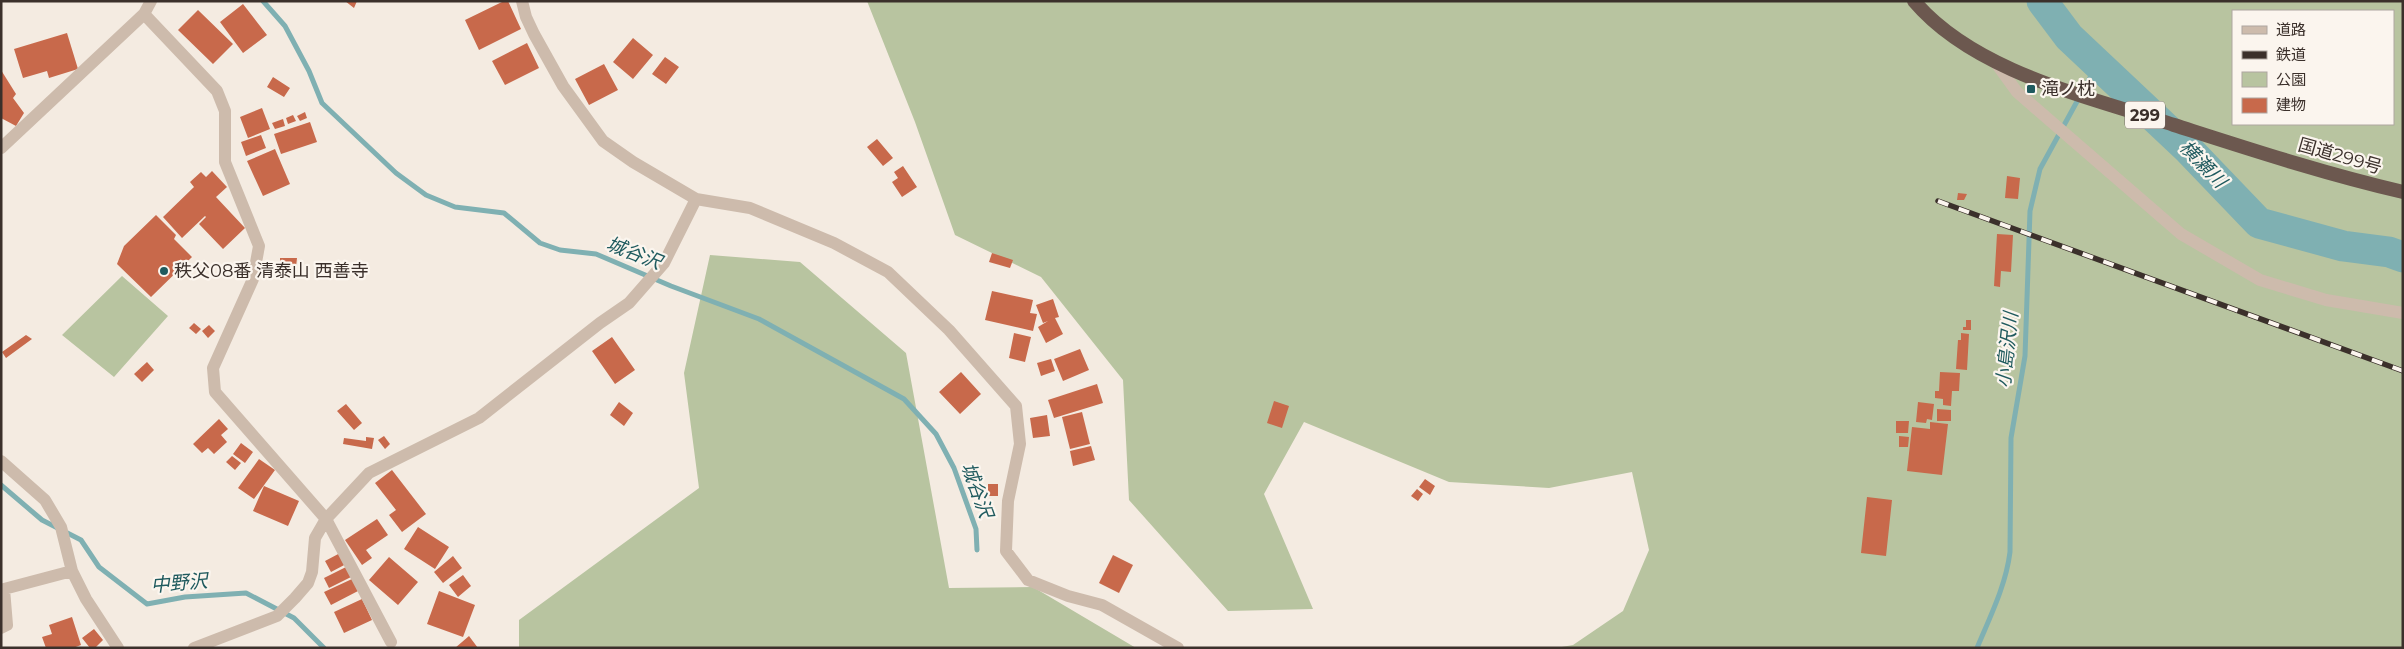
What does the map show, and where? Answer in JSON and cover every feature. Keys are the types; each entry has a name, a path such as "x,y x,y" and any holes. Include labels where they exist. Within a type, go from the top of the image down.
{"highway":[{"name":"国道299号","path":"1914,1 1927,17 1996,62 2044,83 2245,148 2403,192"}],"street":[{"path":"1,148 144,14 151,1"},
{"path":"522,1 526,17 534,34 563,86 603,140 695,203 750,208 834,243 888,272 949,330 1016,406 1020,444 1008,501 1006,551 1028,580 1068,596 1102,605 1178,648"},
{"path":"144,14 217,91 224,111 225,162 258,246 253,279 213,368 215,392 326,519 391,642"},
{"path":"1996,62 2017,92 2181,234 2260,280 2326,300 2403,313"},
{"path":"194,648 276,616 295,598 308,583 312,572 315,538 326,519 369,473 479,418 600,323 629,304 664,263 695,203"},
{"path":"1,461 45,500 61,527 72,571 86,599 118,648"},
{"path":"1,628 7,625 4,589 72,571"}],"green space":[{"path":"867,1 2403,1 2403,648 1556,648 1573,645 1623,611 1649,550 1632,472 1549,488 1449,482 1304,422 1264,494 1313,609 1228,611 1129,500 1123,380 1041,277 955,235 915,122"},
{"path":"710,255 800,262 906,353 949,588 1033,587 1136,648 519,648 519,620 699,488 684,373"},
{"path":"122,276 168,316 114,377 62,335"}],"building":[{"path":"345,1 357,1 354,8"},
{"path":"504,1 508,1 521,29 479,50 465,20"},
{"path":"243,4 267,35 243,53 220,22"},
{"path":"198,10 233,44 213,64 178,30"},
{"path":"67,33 78,69 49,78 47,71 23,78 14,49"},
{"path":"633,38 653,55 633,79 613,62"},
{"path":"527,43 539,68 505,85 492,61"},
{"path":"665,57 679,67 666,84 652,74"},
{"path":"604,64 618,90 589,105 575,79"},
{"path":"1,70 16,94 13,98 24,113 16,126 1,118"},
{"path":"273,77 290,88 284,97 267,87"},
{"path":"262,108 270,129 248,138 240,117"},
{"path":"305,112 307,118 300,121 297,116"},
{"path":"293,115 296,121 288,124 286,118"},
{"path":"283,119 285,126 275,129 272,123"},
{"path":"310,122 317,142 281,154 274,134"},
{"path":"261,135 266,148 246,156 241,142"},
{"path":"877,139 893,158 883,166 867,147"},
{"path":"275,149 290,184 263,196 247,161"},
{"path":"903,166 917,187 902,197 892,182 898,178 894,172"},
{"path":"212,171 227,187 216,197 245,228 223,249 199,224 205,216 182,238 163,217 194,187 190,182 201,172 206,177"},
{"path":"2007,176 2020,178 2018,199 2005,198"},
{"path":"1958,193 1967,194 1964,200 1957,200"},
{"path":"156,215 176,235 174,239 192,257 151,297 117,264 124,246"},
{"path":"1997,234 2013,235 2011,272 2001,271 2000,287 1994,286"},
{"path":"992,253 1013,260 1010,268 989,262"},
{"path":"280,258 297,258 296,267 280,267"},
{"path":"992,291 1033,300 1030,313 1037,314 1033,331 985,320"},
{"path":"1053,299 1059,317 1055,318 1063,334 1046,343 1038,327 1048,321 1043,323 1036,305"},
{"path":"1966,320 1971,320 1971,330 1963,330 1963,327 1966,327"},
{"path":"194,323 201,329 196,334 189,328"},
{"path":"209,325 215,331 208,338 202,331"},
{"path":"1014,333 1031,337 1025,362 1009,358"},
{"path":"1961,333 1969,334 1967,370 1956,369 1958,340 1961,340"},
{"path":"26,335 32,339 6,358 2,352"},
{"path":"612,337 635,370 615,384 592,351"},
{"path":"1080,349 1089,370 1063,381 1054,359"},
{"path":"1051,359 1055,371 1041,376 1037,363"},
{"path":"147,362 154,370 142,382 134,374"},
{"path":"961,372 981,394 960,414 939,392"},
{"path":"1940,372 1960,373 1959,391 1952,391 1951,406 1943,405 1943,399 1935,398 1935,391 1939,391"},
{"path":"1097,384 1103,403 1054,418 1048,400"},
{"path":"1274,401 1289,406 1282,428 1267,423"},
{"path":"619,402 633,413 624,426 610,415"},
{"path":"1918,402 1934,404 1932,420 1927,419 1926,423 1916,422"},
{"path":"346,404 362,423 354,430 337,411"},
{"path":"1937,409 1951,410 1951,421 1937,421"},
{"path":"1082,412 1090,444 1070,449 1062,417"},
{"path":"1047,415 1050,436 1033,438 1030,418"},
{"path":"219,419 228,429 221,435 227,442 214,454 208,448 202,453 193,444"},
{"path":"1896,421 1909,421 1908,433 1896,433"},
{"path":"1930,422 1948,424 1942,475 1907,471 1912,427 1930,429"},
{"path":"384,436 390,444 385,449 378,440"},
{"path":"1899,436 1909,437 1908,447 1899,447"},
{"path":"366,437 374,438 372,449 343,444 344,438 366,441"},
{"path":"241,443 253,452 245,463 233,454"},
{"path":"1091,446 1095,460 1073,466 1070,451"},
{"path":"232,456 241,463 235,470 226,462"},
{"path":"259,459 275,470 254,499 238,488"},
{"path":"392,470 426,514 402,532 389,515 396,510 375,483"},
{"path":"1425,479 1435,486 1430,495 1419,487"},
{"path":"988,484 998,484 998,496 988,496"},
{"path":"264,486 299,501 288,526 253,511"},
{"path":"1417,489 1423,494 1418,501 1411,496"},
{"path":"1867,497 1892,500 1886,556 1861,553"},
{"path":"990,501 995,509 990,512 984,504"},
{"path":"377,519 388,535 366,550 372,558 362,565 345,540"},
{"path":"418,527 449,547 435,569 404,549"},
{"path":"342,552 348,563 331,572 325,561"},
{"path":"1113,555 1133,565 1119,593 1099,583"},
{"path":"453,556 462,568 443,583 434,572"},
{"path":"389,557 418,582 398,605 369,580"},
{"path":"346,567 351,577 329,588 324,578"},
{"path":"463,575 471,586 458,597 449,585"},
{"path":"352,579 358,591 331,605 324,592"},
{"path":"439,591 475,605 463,637 427,624"},
{"path":"362,599 372,620 344,633 334,612"},
{"path":"72,617 81,645 73,648 46,648 42,637 52,634 49,625"},
{"path":"94,629 103,640 95,648 90,648 82,638"},
{"path":"469,636 478,648 455,648"}],"waterway":[{"name":"城谷沢","path":"263,1 285,26 309,71 322,103 396,173 426,195 455,207 504,213 540,243 560,250 596,254 671,286 759,319 904,399 936,434 954,468 976,529 977,550"},
{"name":"横瀬川","path":"2042,1 2069,37 2188,149 2259,223 2343,246 2389,252 2403,257"},
{"name":"小島沢川","path":"1977,648 2001,589 2010,552 2011,438 2025,356 2030,211 2040,169 2097,65"},
{"name":"中野沢","path":"1,485 42,520 81,540 99,567 147,604 185,597 246,593 294,618 324,648"}],"railway":[{"path":"1938,201 2403,371"}],"place":[{"name":"滝ノ枕","path":"2031,89"},
{"name":"秩父08番 清泰山 西善寺","path":"164,271"}]}
